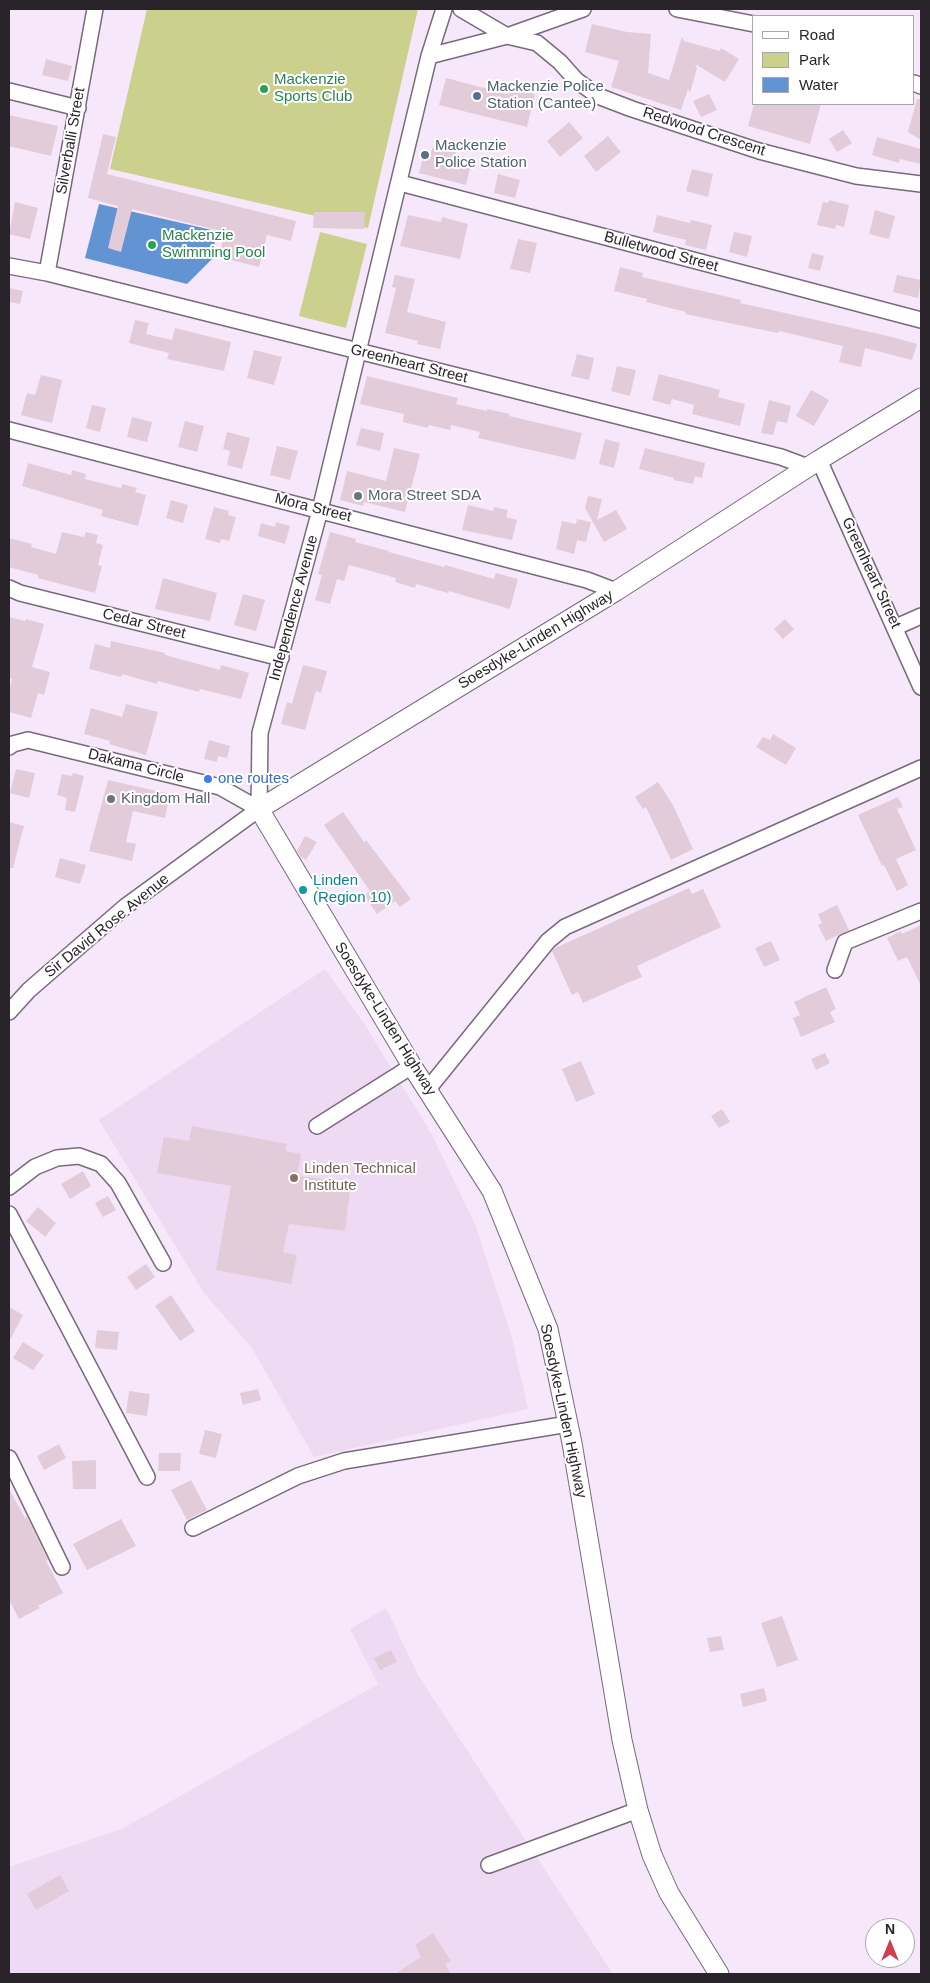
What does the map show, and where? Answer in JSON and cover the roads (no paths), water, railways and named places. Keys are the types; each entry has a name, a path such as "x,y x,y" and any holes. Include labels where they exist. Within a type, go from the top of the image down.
{"main road":[{"name":"Soesdyke-Linden Highway","path":"719,1974 669,1893 652,1855 638,1810 622,1740 568,1424 548,1329 492,1191 412,1066 259,810 616,591 921,398"}],"street":[{"name":"Silverballi Street","path":"47,273 95,9"},
{"name":"Independence Avenue","path":"259,810 260,733 320,510 429,56 444,9"},
{"name":"Redwood Crescent","path":"461,9 507,36 537,43 560,62 576,80 598,96 632,109 759,151 856,176 921,184"},
{"name":"Redwood Crescent","path":"429,56 507,36 583,9"},
{"path":"677,9 703,12 752,24"},
{"path":"9,91 78,108"},
{"name":"Bulletwood Street","path":"400,183 921,320"},
{"name":"Greenheart Street","path":"9,266 47,273 814,464 896,627 921,686"},
{"name":"Mora Street","path":"9,430 587,580 616,591"},
{"name":"Cedar Street","path":"9,588 20,593 281,658"},
{"path":"896,627 921,616"},
{"name":"Dakama Circle","path":"9,748 13,744 28,740 220,787 259,810"},
{"path":"428,1089 548,941 565,927 921,768"},
{"name":"Sir David Rose Avenue","path":"9,1012 29,990 126,906 259,810"},
{"path":"835,970 845,942 921,911"},
{"path":"317,1126 412,1066"},
{"path":"9,1187 35,1166 57,1158 79,1156 101,1164 118,1183 162,1263"},
{"path":"9,1214 147,1477"},
{"path":"193,1528 298,1476 344,1461 568,1424"},
{"path":"9,1458 62,1567"},
{"path":"489,1865 638,1810"}],"water":[{"name":"Mackenzie Swimming Pool","path":"99,204 216,231 213,258 187,284 85,258"}],"place":[{"name":"Mackenzie Sports Club","path":"264,89"},
{"name":"Mackenzie Police Station (Cantee)","path":"477,96"},
{"name":"Mackenzie Police Station","path":"425,155"},
{"name":"Mackenzie Swimming Pool","path":"152,245"},
{"name":"Mora Street SDA","path":"358,496"},
{"name":"one routes","path":"208,779"},
{"name":"Kingdom Hall","path":"111,799"},
{"name":"Linden (Region 10)","path":"303,890"},
{"name":"Linden Technical Institute","path":"294,1178"}]}
